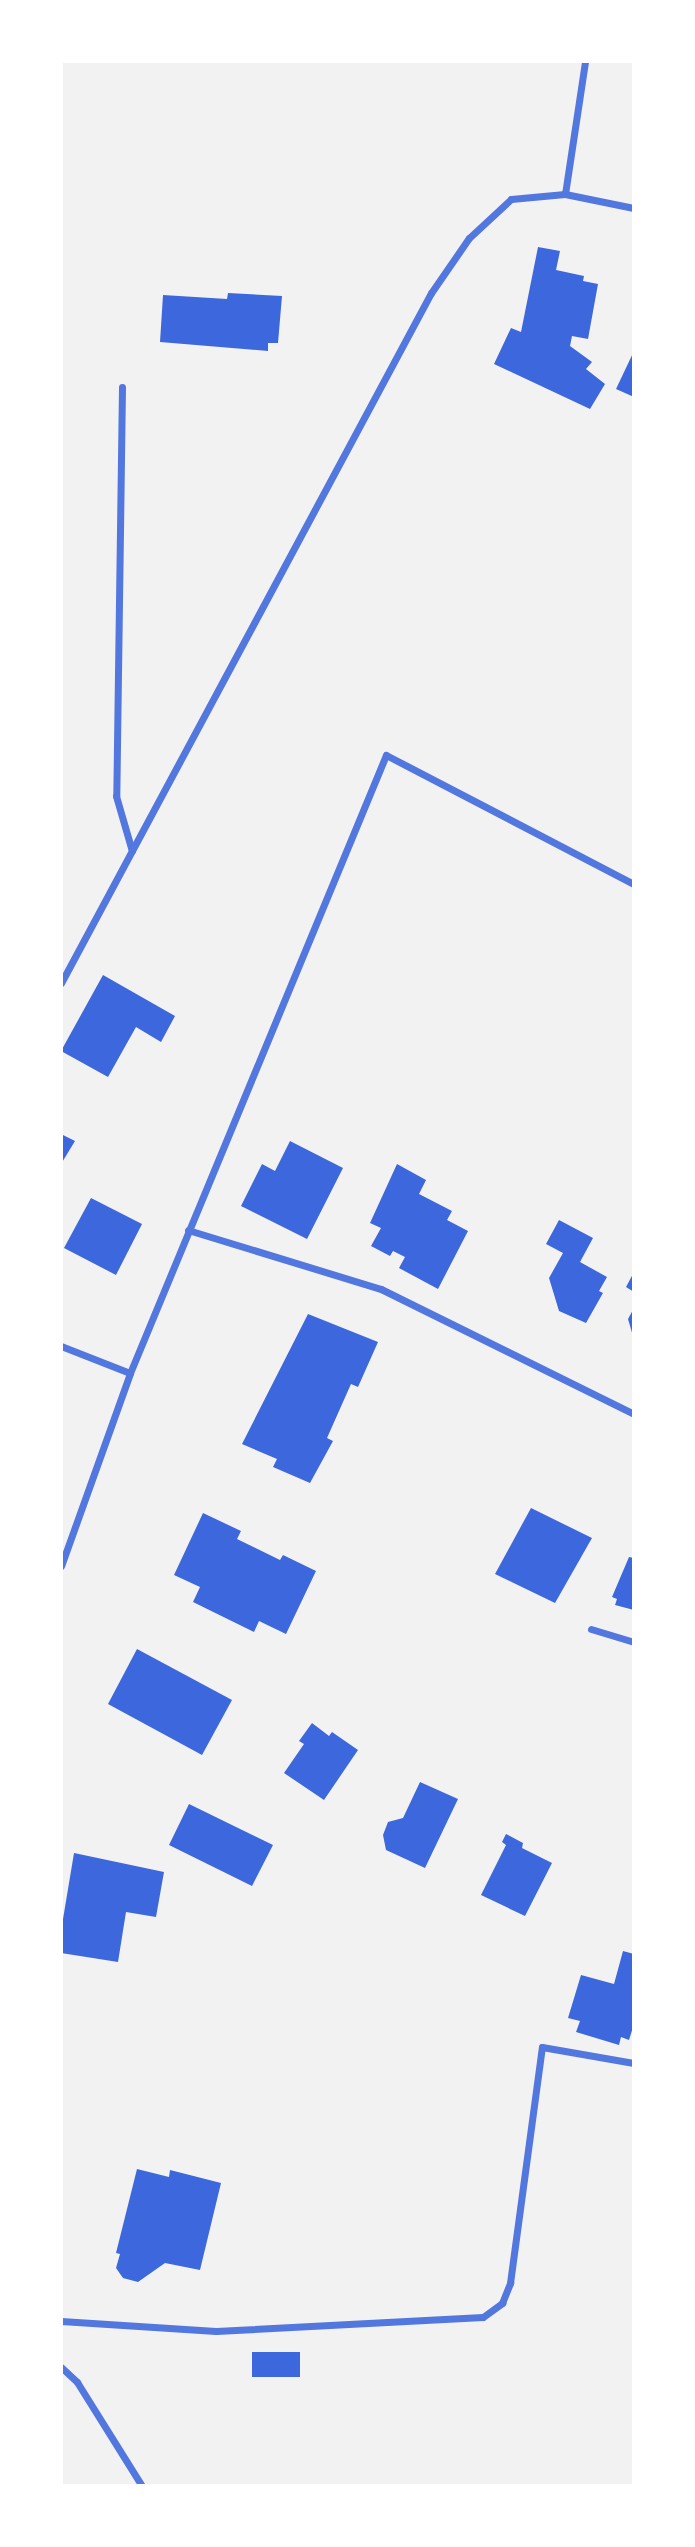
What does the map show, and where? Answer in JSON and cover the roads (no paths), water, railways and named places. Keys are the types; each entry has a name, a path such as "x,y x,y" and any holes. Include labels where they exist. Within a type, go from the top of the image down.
{"street":[{"path":"565,194 585,61"},
{"path":"61,983 431,293 469,238 511,199 565,194 634,208"},
{"path":"122,387 116,796 132,851"},
{"path":"61,1566 130,1373 386,755 634,884"},
{"path":"188,1230 381,1289 634,1414"},
{"path":"61,1346 130,1373"},
{"path":"591,1629 634,1642"},
{"path":"61,2320 216,2331 483,2316 502,2303 510,2283 542,2047 634,2063"},
{"path":"61,2367 77,2382 142,2486"}]}
